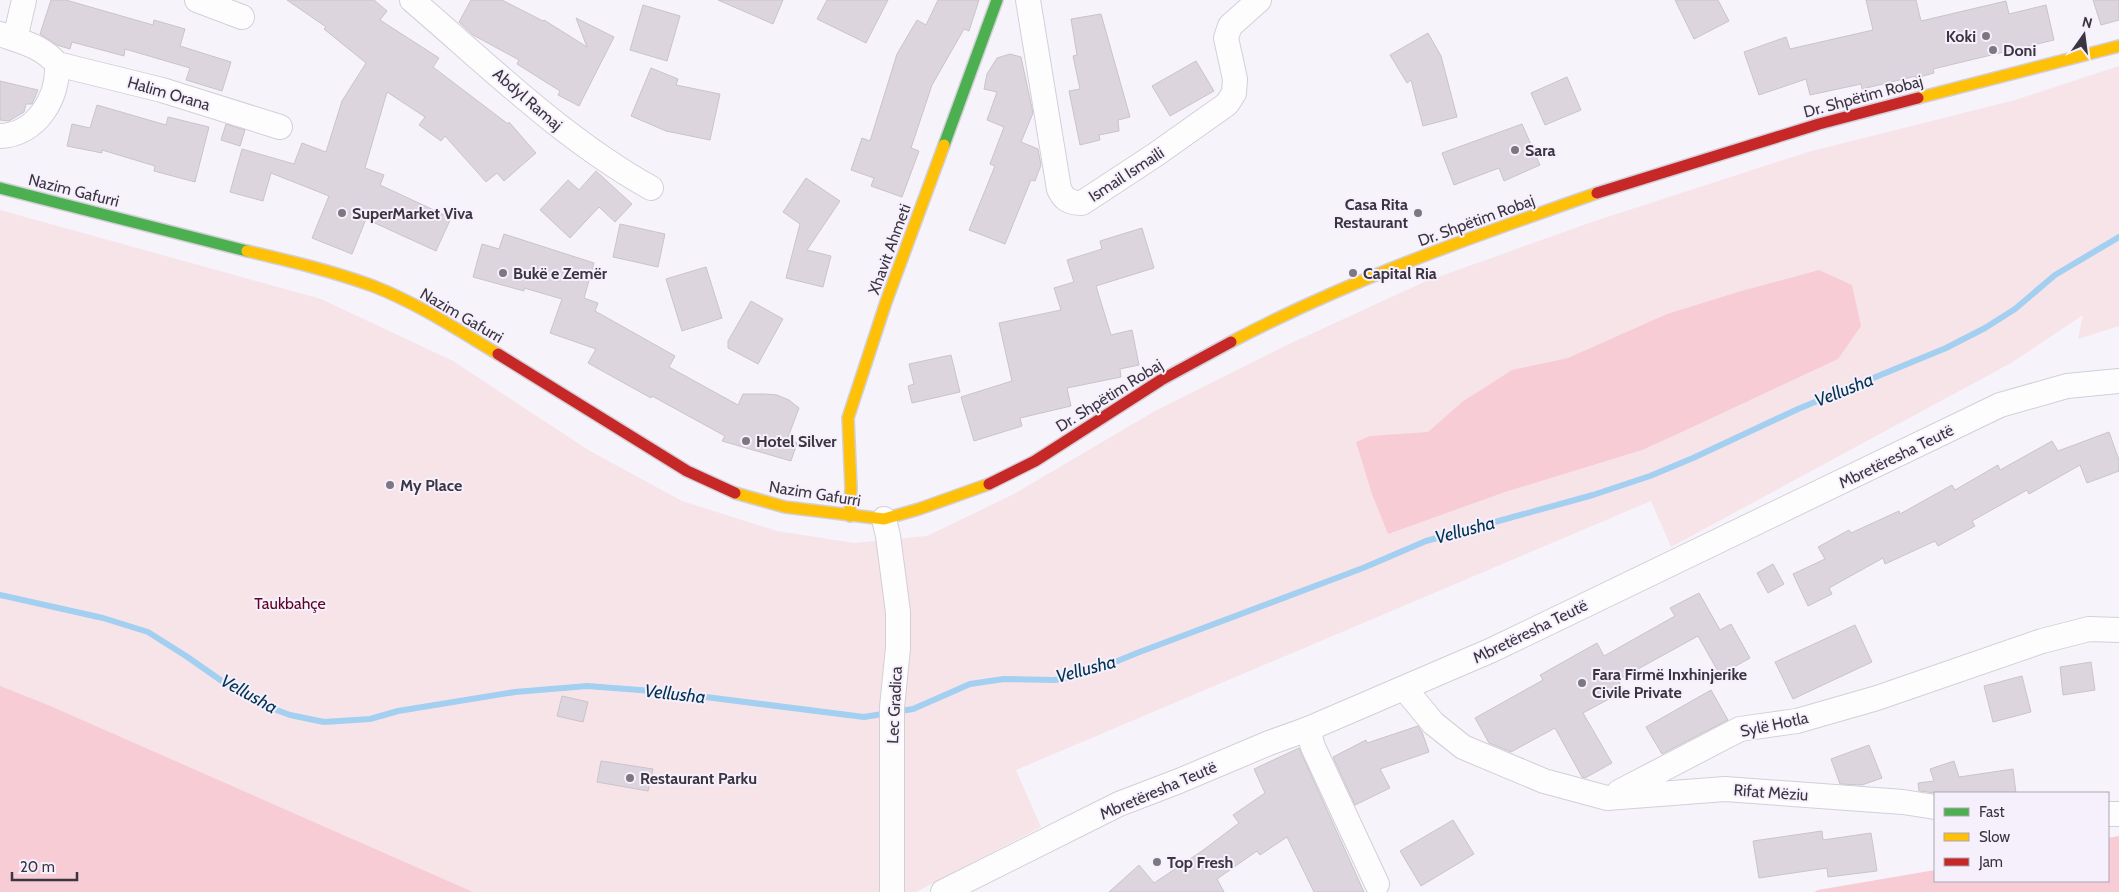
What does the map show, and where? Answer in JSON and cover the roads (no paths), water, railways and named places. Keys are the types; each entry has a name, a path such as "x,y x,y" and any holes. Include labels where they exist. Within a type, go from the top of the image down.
{"street":[{"path":"8,37 24,0"},
{"path":"198,0 242,17"},
{"name":"Abdyl Ramaj","path":"412,0 572,137 629,176 651,188"},
{"name":"Xhavit Ahmeti","path":"850,516 851,488 848,418 886,302 997,0"},
{"name":"Ismail Ismaili","path":"1028,0 1059,189 1063,198 1072,203 1082,203 1155,155 1226,104 1234,93 1235,79 1226,38 1230,26 1259,0"},
{"name":"Halim Orana","path":"8,37 33,45 48,53 57,64 162,90 280,127"},
{"name":"Dr. Shpëtim Robaj","path":"884,519 928,506 996,481 1035,461 1161,380 1218,348 1371,276 1460,241 1625,183 1819,124 2119,46"},
{"path":"0,136 21,131 48,106 55,92 58,77 57,64"},
{"name":"Nazim Gafurri","path":"0,188 335,273 375,287 462,332 687,471 710,483 732,492 785,507 884,519"},
{"name":"Mbretëresha Teutë","path":"943,892 1119,804 1308,729 1492,650 2000,405 2067,386 2119,380"},
{"name":"Lec Gradica","path":"884,519 898,612 898,648 893,692 891,778 892,892"},
{"name":"Sylë Hotla","path":"1607,798 1740,729 1798,721 1868,700 2042,641 2089,629 2119,630"},
{"path":"1405,688 1433,724 1463,747 1544,781 1607,798"},
{"path":"1308,729 1312,747 1377,884"},
{"name":"Rifat Mëziu","path":"1607,798 1725,789 1903,802 1934,807"}],"waterway":[{"name":"Vellusha","path":"0,595 103,618 148,632 229,686 263,705 290,715 324,722 370,719 398,711 515,692 587,686 666,692 864,717 913,709 970,684 1004,679 1055,680 1093,671 1363,568 1426,541 1593,495 1650,476 1798,409 1946,348 1985,328 2015,309 2055,275 2119,237"}],"place":[{"name":"Koki","path":"1986,36"},
{"name":"Doni","path":"1993,50"},
{"name":"Sara","path":"1515,150"},
{"name":"SuperMarket Viva","path":"342,213"},
{"name":"Casa Rita Restaurant","path":"1418,213"},
{"name":"Bukë e Zemër","path":"503,273"},
{"name":"Capital Ria","path":"1353,273"},
{"name":"Hotel Silver","path":"746,441"},
{"name":"My Place","path":"390,485"},
{"name":"Fara Firmë Inxhinjerike Civile Private","path":"1582,683"},
{"name":"Restaurant Parku","path":"630,778"},
{"name":"Top Fresh","path":"1157,862"}],"park label":[{"name":"Taukbahçe","path":"290,603"}]}
